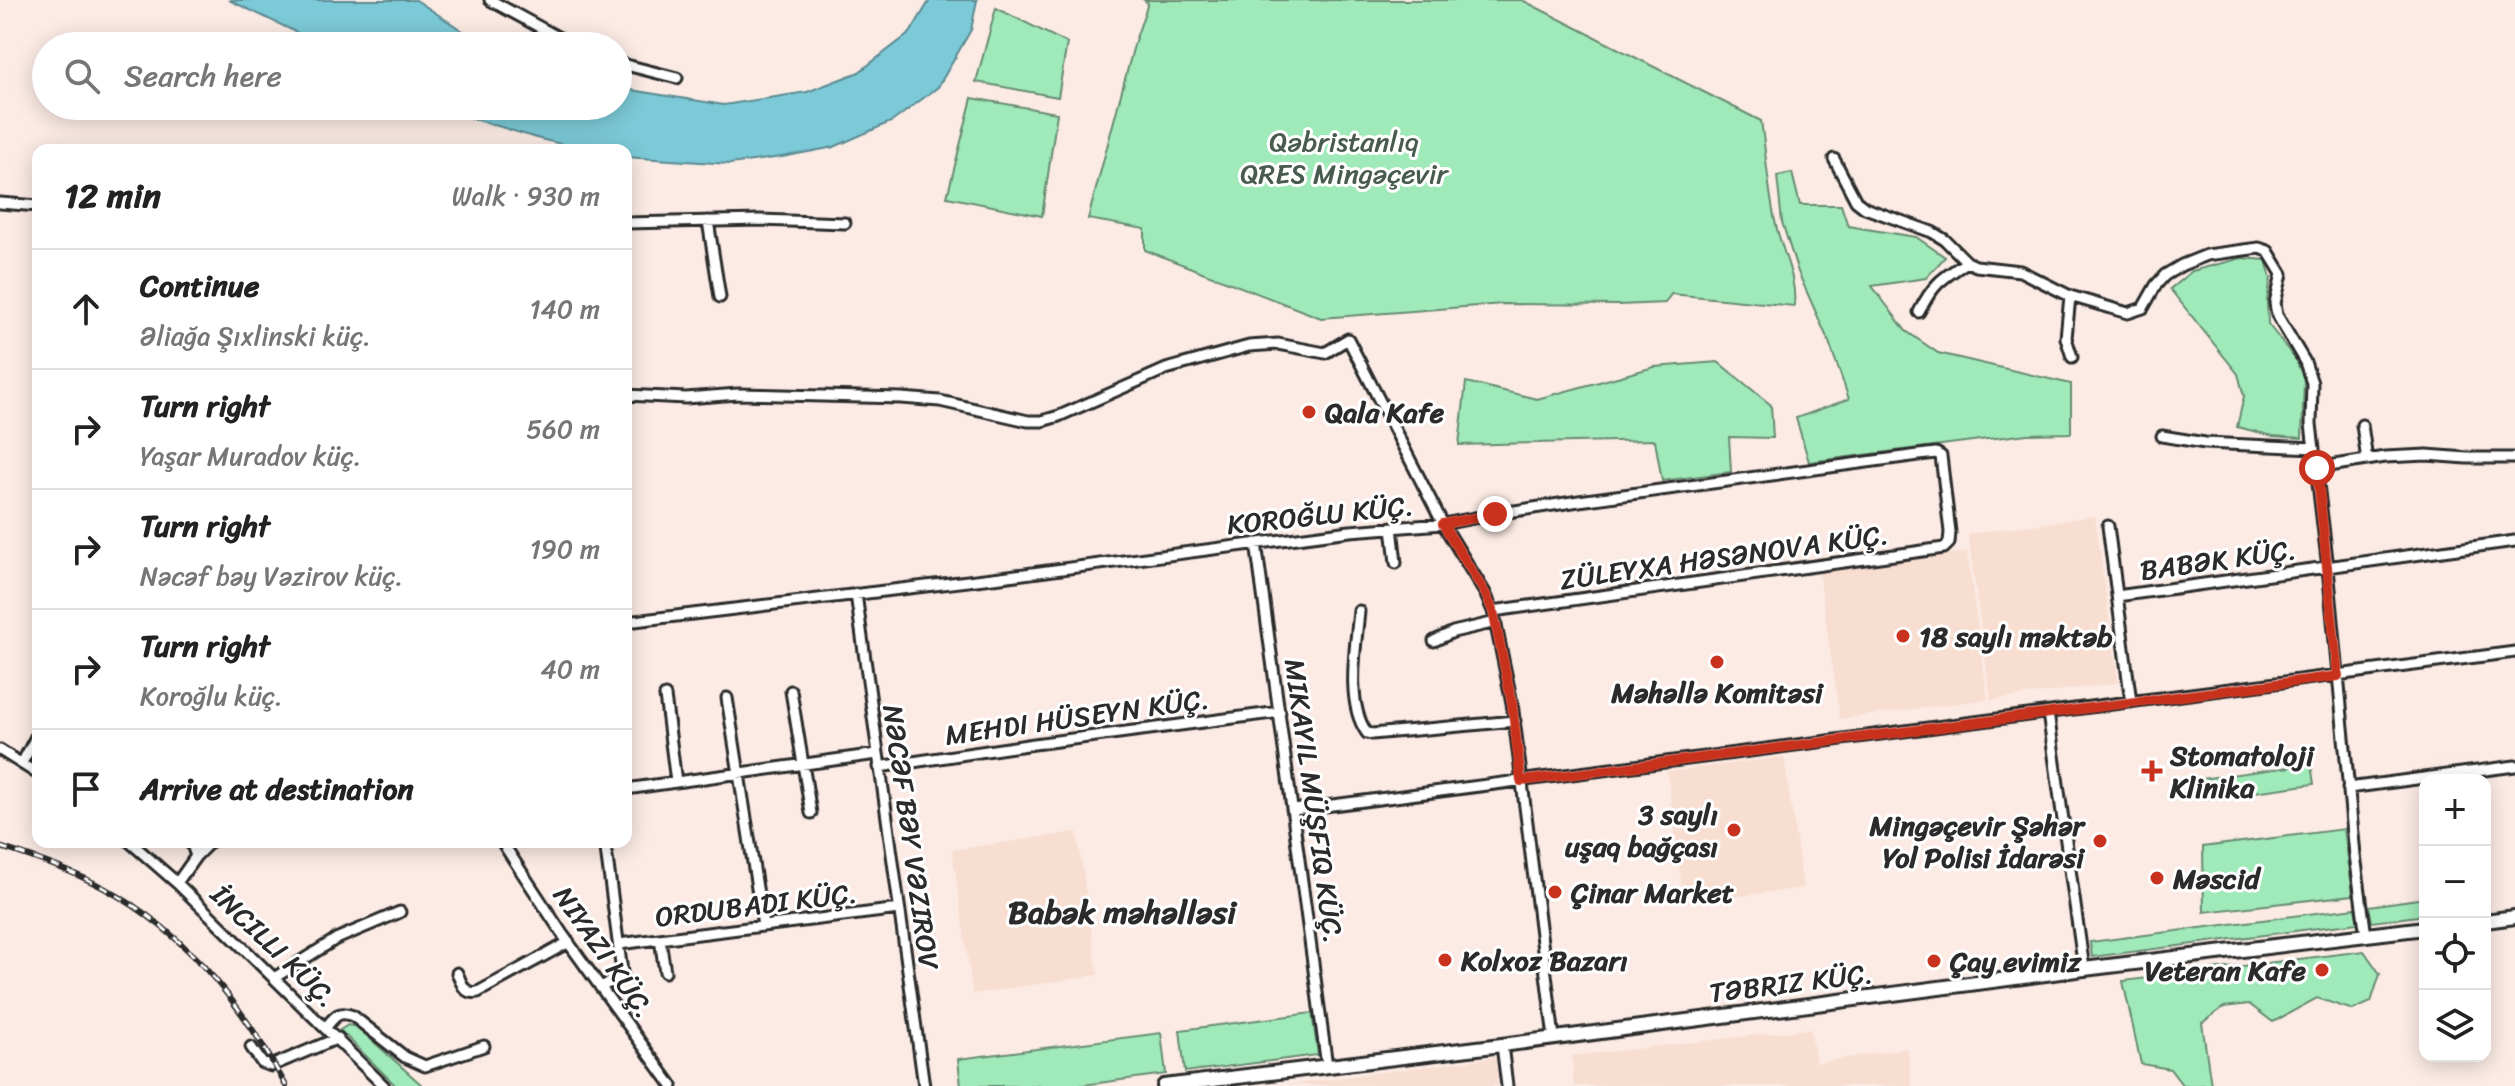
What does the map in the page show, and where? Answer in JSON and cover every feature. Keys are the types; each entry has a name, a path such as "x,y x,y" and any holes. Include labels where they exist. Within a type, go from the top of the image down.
{"main road":[{"path":"2491,920 2515,917"},
{"name":"TƏBRIZ KÜÇ.","path":"1164,1086 2419,929"}],"street":[{"path":"490,0 548,32"},
{"path":"632,67 677,78"},
{"path":"1834,159 1856,201 1865,208 1932,232 1976,266 2020,271 2070,296 2120,312 2135,312 2143,308 2165,275 2182,265 2207,255 2259,248 2268,251 2282,274 2275,303 2277,315 2309,372 2348,788 2366,936"},
{"path":"0,203 32,206"},
{"path":"632,223 760,220 845,223"},
{"path":"708,221 720,297"},
{"path":"1919,312 1938,282 1967,262"},
{"path":"2070,296 2066,338 2072,357"},
{"path":"632,395 901,398 940,401 1010,418 1042,421 1166,369 1249,346 1278,344 1325,353 1348,339 1443,524 1485,593 1494,616 1515,721 1554,1038"},
{"path":"2362,425 2367,460"},
{"path":"2162,436 2205,443 2314,448"},
{"name":"KOROĞLU KÜÇ.","path":"632,621 1256,543 1443,524 1579,501 1936,453 1941,456 1950,532"},
{"path":"2317,468 2427,455 2515,458"},
{"path":"2108,526 2131,702"},
{"path":"1392,527 1396,563"},
{"name":"ZÜLEYXA HƏSƏNOVA KÜÇ.","path":"1494,616 1944,548 1949,543 1950,532"},
{"name":"BABƏK KÜÇ.","path":"2117,596 2515,541"},
{"path":"1256,543 1327,1066"},
{"name":"NƏCƏF BƏY VƏZIROV","path":"856,594 924,1086"},
{"path":"1359,611 1354,691 1358,716 1367,733 1515,721"},
{"path":"1434,641 1494,616"},
{"path":"1294,810 2515,652"},
{"path":"791,691 811,813"},
{"path":"665,696 676,782"},
{"path":"727,698 763,926"},
{"name":"MEHDI HÜSEYN KÜÇ.","path":"879,767 1280,712"},
{"path":"2048,713 2084,969"},
{"path":"22,763 32,744"},
{"path":"0,750 32,770"},
{"path":"632,788 877,754"},
{"path":"2348,788 2515,766"},
{"name":"İNCILLI KÜÇ.","path":"137,848 338,1038 384,1086"},
{"path":"177,883 194,848"},
{"name":"NIYAZI KÜÇ.","path":"506,848 600,987 672,1086"},
{"name":"ORDUBADI KÜÇ.","path":"600,987 622,977 606,848"},
{"name":"ORDUBADI KÜÇ.","path":"619,944 899,909"},
{"path":"274,978 336,939 400,912"},
{"path":"660,939 665,972"},
{"path":"457,973 465,991 471,994 569,942"},
{"path":"326,1027 338,1013 344,1012 405,1057 425,1066 484,1046"},
{"path":"251,1047 262,1063 271,1066 338,1038"},
{"path":"1502,1045 1507,1086"}],"shaded area":[{"path":"2095,516 2118,683 1991,700 1968,534"},
{"name":"18 saylı məktəb","path":"1967,552 1988,699 1840,719 1819,573"},
{"name":"3 saylı uşaq bağçası","path":"1784,757 1803,888 1684,903 1667,772"},
{"path":"1077,832 1098,975 973,994 952,850"},
{"path":"1810,1029 1816,1063 1907,1048 1912,1086 1574,1086 1572,1056"},
{"path":"1496,1057 1498,1086 1287,1085"}],"green space":[{"name":"Qəbristanlıq QRES Mingəçevir","path":"1144,0 1522,0 1761,121 1773,209 1791,273 1794,306 1671,294 1665,303 1503,304 1321,318 1145,250 1145,229 1088,219 1148,3"},
{"path":"996,8 1067,43 1058,97 976,82"},
{"path":"972,98 1057,113 1042,216 947,197"},
{"path":"1792,173 1800,205 1841,205 1848,226 1916,237 1945,257 1926,278 1872,286 1906,331 1938,353 2071,384 2071,433 2027,434 1809,462 1796,418 1849,399 1829,342 1798,272 1782,222 1777,176"},
{"path":"2242,258 2266,260 2271,278 2267,301 2268,324 2296,360 2304,379 2302,438 2273,436 2237,427 2244,396 2238,374 2170,289 2192,271"},
{"path":"1718,362 1771,405 1773,438 1729,437 1731,472 1662,481 1655,440 1459,445 1466,382 1537,399 1654,367"},
{"path":"2311,764 2314,784 2203,799 2200,779"},
{"path":"2344,829 2353,895 2204,912 2203,847"},
{"path":"2419,899 2419,916 2372,922 2369,906"},
{"path":"2355,908 2358,923 2092,957 2090,942"},
{"path":"2364,951 2380,974 2371,1002 2353,1010 2317,998 2273,1022 2249,1004 2224,1007 2202,1023 2211,1085 2183,1086 2170,1069 2141,1064 2123,981"},
{"path":"1312,1013 1318,1055 1185,1072 1180,1030"},
{"path":"348,1025 357,1027 423,1086 396,1086 340,1030"},
{"path":"1161,1033 1166,1074 1076,1086 961,1086 958,1059"}],"water":[{"path":"229,0 416,0 464,32 296,32"},
{"path":"930,0 977,0 971,30 938,87 893,121 834,147 730,164 632,157 632,144 561,144 478,120 632,120 632,90 724,105 807,92 859,72 910,33"}],"railway":[{"path":"0,847 86,879 149,917 177,940 226,993 286,1086"}],"place":[{"name":"Qala Kafe","path":"1309,412"},
{"name":"18 saylı məktəb","path":"1903,636"},
{"name":"Məhəllə Komitəsi","path":"1717,662"},
{"name":"Stomatoloji Klinika","path":"2152,771"},
{"name":"3 saylı uşaq bağçası","path":"1734,830"},
{"name":"Mingəçevir Şəhər Yol Polisi İdarəsi","path":"2100,841"},
{"name":"Məscid","path":"2157,878"},
{"name":"Çinar Market","path":"1555,892"},
{"name":"Kolxoz Bazarı","path":"1445,960"},
{"name":"Çay evimiz","path":"1934,961"},
{"name":"Veteran Kafe","path":"2322,970"}],"district":[{"name":"Babək məhəlləsi","path":"1122,912"}],"route":[{"path":"1495,514 1443,524 1493,611 1512,703 1521,781 2338,676 2317,468"}]}
